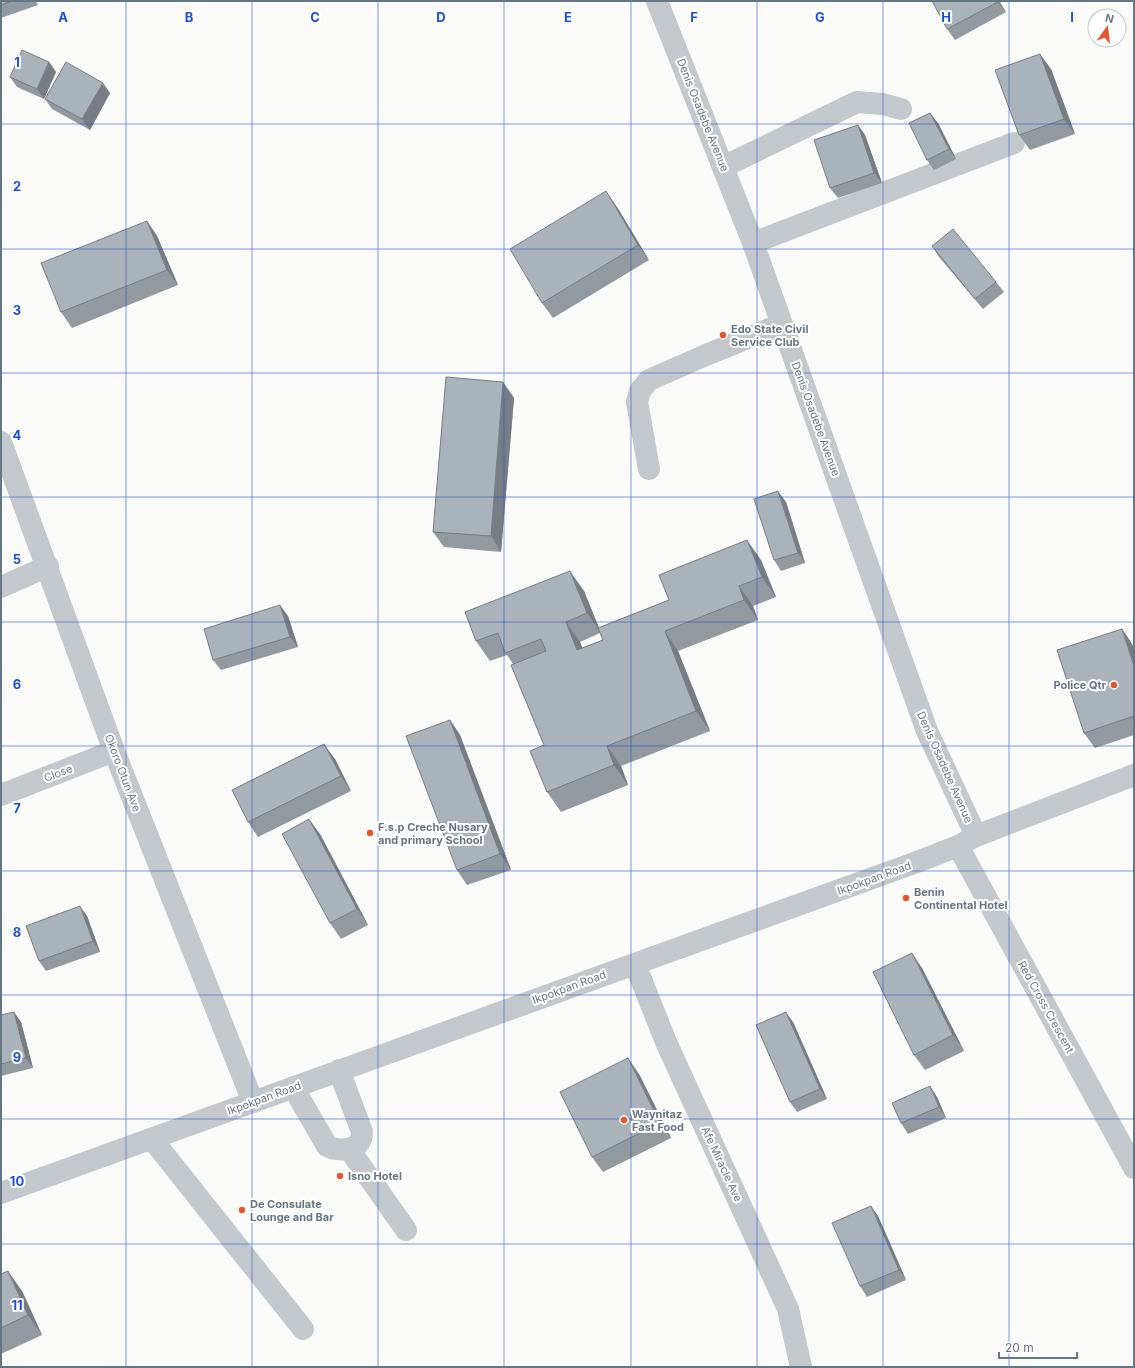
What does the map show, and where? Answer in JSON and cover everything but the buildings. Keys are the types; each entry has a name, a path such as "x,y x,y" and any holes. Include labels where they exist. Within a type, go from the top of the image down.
{"street":[{"name":"Denis Osadebe Avenue","path":"657,1 753,243 967,841"},
{"path":"723,167 857,102 883,104 901,109"},
{"path":"753,243 1014,142"},
{"path":"649,468 637,402 640,391 649,380 782,324"},
{"name":"Okoro Otun Ave","path":"1,442 48,566 114,751 253,1102"},
{"path":"1,588 48,566"},
{"name":"Close","path":"1,795 114,751"},
{"name":"Ikpokpan Road","path":"1,1193 909,865 1134,775"},
{"name":"Red Cross Crescent","path":"967,841 1134,1168"},
{"name":"Afe Miracle Ave","path":"635,964 666,1042 788,1309 801,1367"},
{"path":"293,1087 327,1146 336,1150 349,1149 358,1144 362,1132 339,1070"},
{"path":"152,1139 303,1329"},
{"path":"349,1149 406,1230"}],"place":[{"name":"Edo State Civil Service Club","path":"723,335"},
{"name":"Police Qtr","path":"1114,685"},
{"name":"F.s.p Creche Nusary and primary School","path":"370,833"},
{"name":"Benin Continental Hotel","path":"906,898"},
{"name":"Waynitaz Fast Food","path":"624,1120"},
{"name":"Isno Hotel","path":"340,1176"},
{"name":"De Consulate Lounge and Bar","path":"242,1210"}]}
